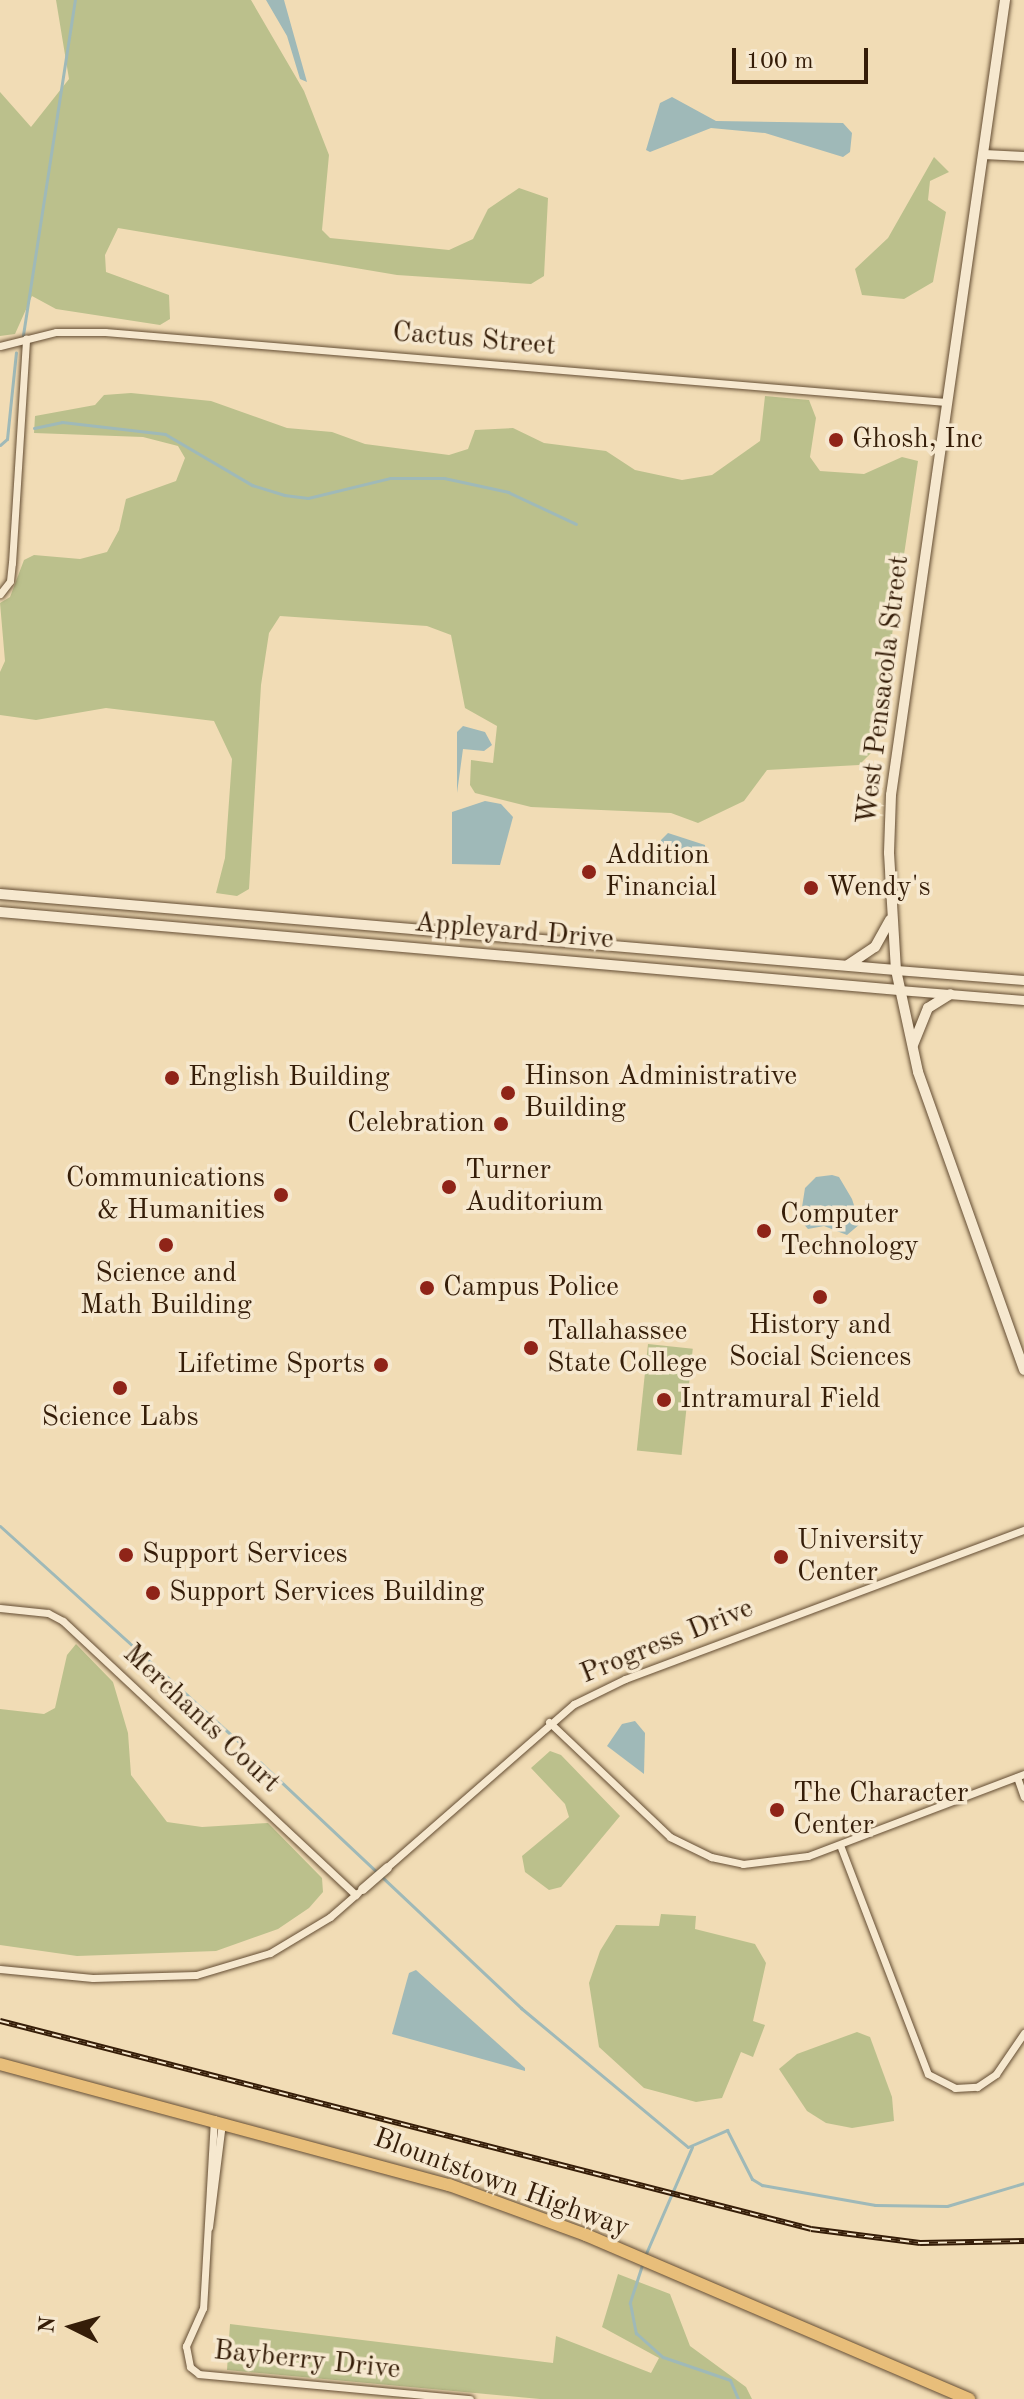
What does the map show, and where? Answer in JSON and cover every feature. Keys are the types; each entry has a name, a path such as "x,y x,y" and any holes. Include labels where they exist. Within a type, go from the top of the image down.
{"main road":[{"name":"West Pensacola Street","path":"1005,0 891,795 891,918 899,990 929,1111 1024,1370"},
{"name":"Appleyard Drive","path":"0,894 896,970"},
{"name":"Appleyard Drive","path":"0,912 899,990"},
{"path":"847,966 875,947 891,918"},
{"path":"912,1047 928,1008 950,994"},
{"name":"Blountstown Highway","path":"0,2064 218,2120 449,2185 622,2251 969,2399"}],"street":[{"path":"983,154 1024,156"},
{"name":"Cactus Street","path":"0,346 26,338 105,332 946,402"},
{"path":"3,592 26,338"},
{"path":"101,921 102,902"},
{"path":"316,939 317,921"},
{"path":"514,956 515,937"},
{"path":"645,948 653,968"},
{"name":"Appleyard Drive","path":"896,970 1024,980"},
{"name":"Appleyard Drive","path":"899,990 1024,1000"},
{"name":"Progress Drive","path":"0,1969 59,1977 171,1978 240,1964 300,1936 359,1892 549,1722 625,1679 1024,1530"},
{"name":"Merchants Court","path":"0,1608 48,1613 63,1621 359,1892"},
{"path":"549,1722 655,1825 704,1855 758,1865 840,1845 1020,1776 1024,1797"},
{"path":"840,1845 922,2063 944,2085 972,2088 996,2074 1024,2033"},
{"name":"Bayberry Drive","path":"218,2120 203,2308 186,2346 190,2367 199,2374 470,2399"}],"green space":[{"path":"56,0 251,0 304,91 329,155 322,230 330,238 449,250 473,239 488,209 519,188 548,198 544,276 531,284 397,275 118,228 105,255 106,272 169,295 170,319 160,325 56,309 32,296 15,334 0,336 0,92 31,127 69,79"},
{"path":"934,157 949,172 930,181 928,200 946,212 933,282 904,299 862,295 855,269 888,238"},
{"path":"131,393 211,401 287,428 332,432 365,444 449,455 468,449 475,430 513,428 544,443 606,451 635,470 682,480 712,475 760,441 765,396 809,400 816,418 810,457 820,471 864,474 902,457 918,461 875,749 859,765 767,770 744,801 698,823 671,813 531,807 475,793 470,785 471,760 493,763 497,726 465,708 451,635 427,626 280,616 269,633 261,685 249,889 237,896 216,893 225,858 232,759 214,721 106,708 36,720 0,715 0,672 5,661 0,603 10,597 24,560 34,555 80,559 107,552 119,530 126,499 176,481 185,458 178,446 143,437 34,433 35,416 95,405 104,395"},
{"name":"Intramural Field","path":"648,1344 693,1349 682,1455 637,1450"},
{"path":"76,1644 113,1682 128,1733 131,1775 167,1822 202,1827 268,1823 322,1878 323,1892 309,1908 278,1929 216,1951 77,1956 0,1945 0,1709 44,1714 55,1708 67,1655"},
{"path":"550,1751 561,1755 620,1816 561,1887 549,1890 525,1872 522,1856 569,1817 565,1804 531,1768"},
{"path":"661,1914 696,1916 695,1929 755,1944 766,1963 753,2021 765,2025 753,2057 741,2052 722,2098 696,2102 644,2088 599,2047 589,1983 600,1951 616,1925 659,1926"},
{"path":"857,2032 870,2037 892,2097 894,2121 852,2128 826,2123 807,2111 779,2069 797,2054"},
{"path":"618,2274 670,2294 690,2346 746,2387 752,2399 540,2399 227,2370 230,2324 553,2363 556,2336 651,2373 659,2358 602,2327"}],"water":[{"path":"266,0 284,0 307,82 300,79 287,36"},
{"path":"672,97 716,121 843,123 852,133 850,152 843,157 765,133 711,128 650,152 646,150 660,103"},
{"path":"463,726 485,732 492,745 484,751 463,749 457,793 457,732"},
{"path":"485,801 501,804 513,817 500,865 452,864 452,812"},
{"path":"668,833 705,845 706,864 662,859 661,840"},
{"path":"816,1177 839,1177 852,1199 860,1224 847,1235 824,1226 808,1229 800,1220 805,1188"},
{"path":"635,1721 645,1733 644,1774 607,1746 622,1724"},
{"path":"416,1970 525,2071 392,2034 409,1973"}],"waterway":[{"path":"23,335 75,0"},
{"path":"0,445 7,439 16,352"},
{"path":"34,428 62,422 165,434 252,485 284,495 308,498 390,478 444,478 508,492 576,524"},
{"path":"0,1526 241,1744"},
{"path":"260,1762 521,2008 688,2147 727,2130 752,2179 762,2185 875,2205 947,2206 1024,2183"},
{"path":"644,2258 692,2147"},
{"path":"642,2265 630,2303 636,2333 663,2357 730,2380 738,2399"}],"railway":[{"path":"0,2021 811,2229 920,2243 1024,2241"}],"place":[{"name":"Ghosh, Inc","path":"836,440"},
{"name":"Addition Financial","path":"589,872"},
{"name":"Wendy's","path":"811,888"},
{"name":"English Building","path":"172,1078"},
{"name":"Hinson Administrative Building","path":"508,1093"},
{"name":"Celebration","path":"501,1124"},
{"name":"Turner Auditorium","path":"449,1187"},
{"name":"Communications & Humanities","path":"281,1195"},
{"name":"Computer Technology","path":"764,1231"},
{"name":"Science and Math Building","path":"166,1245"},
{"name":"Campus Police","path":"427,1288"},
{"name":"History and Social Sciences","path":"820,1297"},
{"name":"Tallahassee State College","path":"531,1348"},
{"name":"Lifetime Sports","path":"381,1365"},
{"name":"Science Labs","path":"120,1388"},
{"name":"Intramural Field","path":"664,1400"},
{"name":"Support Services","path":"126,1555"},
{"name":"University Center","path":"781,1557"},
{"name":"Support Services Building","path":"153,1593"},
{"name":"The Character Center","path":"777,1810"}]}
